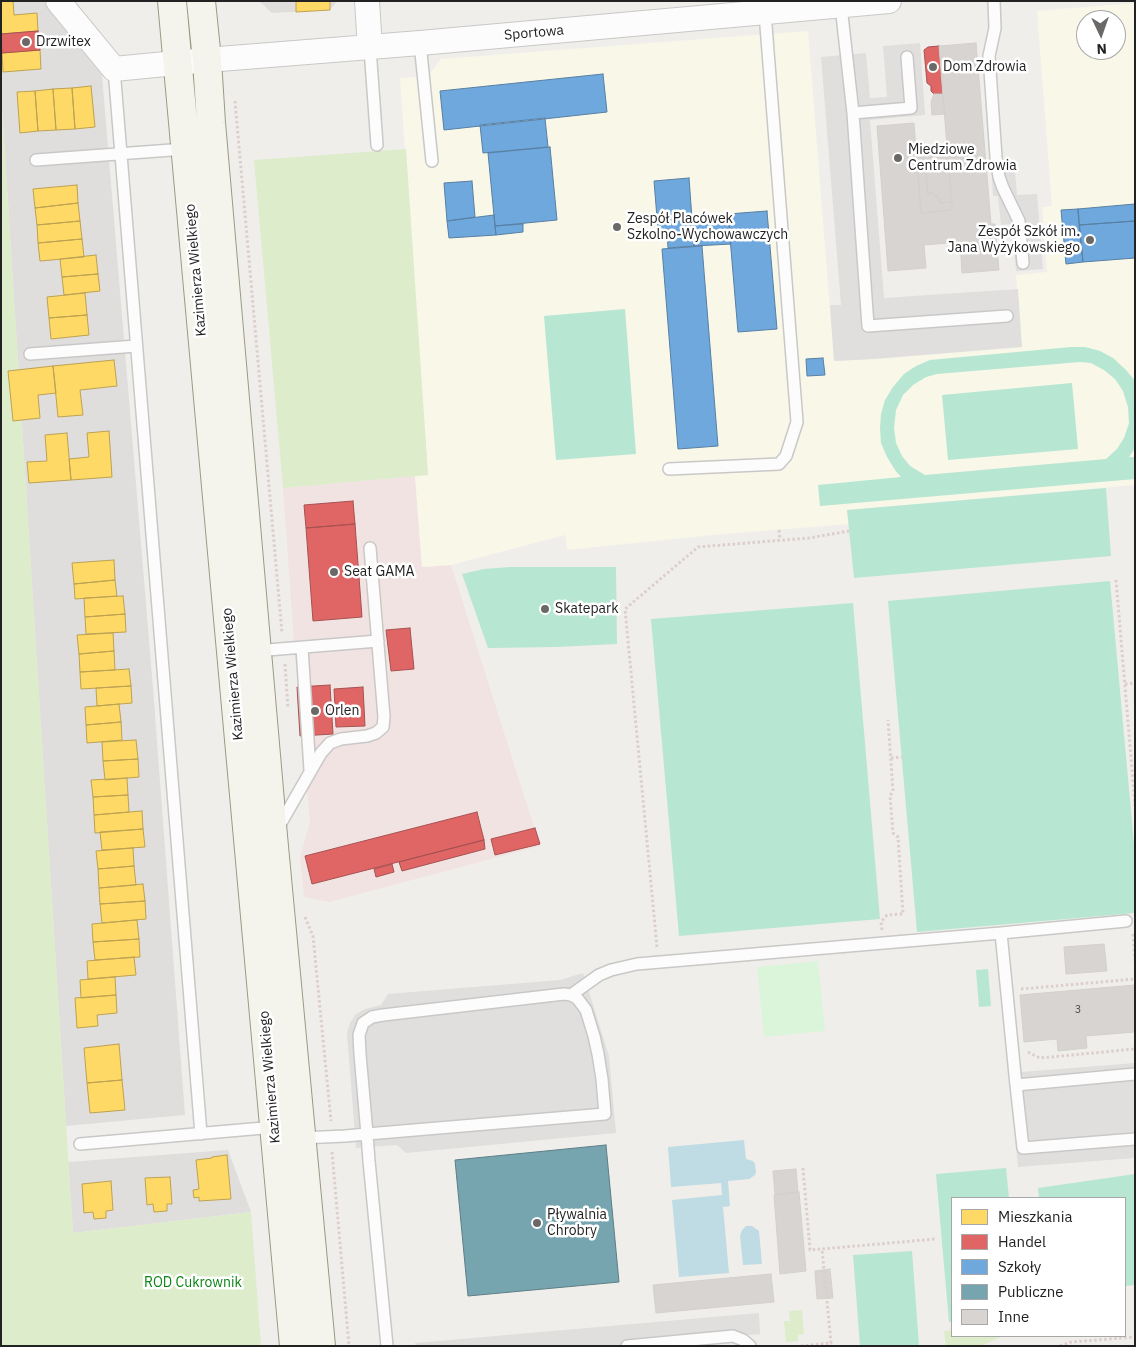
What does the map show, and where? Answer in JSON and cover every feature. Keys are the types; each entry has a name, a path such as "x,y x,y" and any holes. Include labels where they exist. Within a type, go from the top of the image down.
{"main road":[{"name":"Kazimierza Wielkiego","path":"172,1 185,149 244,652 288,1133 321,1346"},
{"name":"Kazimierza Wielkiego","path":"201,1 207,60 244,652 273,836 288,1133 294,1346"}],"street":[{"path":"367,1 370,48"},
{"name":"Sportowa","path":"114,69 370,48 826,5 889,1"},
{"path":"60,2 114,69"}],"lane":[{"path":"994,1 995,28 989,56 996,157 1001,183 1019,221 1023,264"},
{"path":"826,5 853,113 868,326 1008,316"},
{"path":"669,469 779,464 786,456 797,422 765,12"},
{"path":"420,43 432,160"},
{"path":"370,48 377,145"},
{"path":"853,113 911,108 907,57"},
{"path":"114,69 201,1134"},
{"path":"36,160 185,149"},
{"path":"30,354 136,346"},
{"path":"273,836 310,770 330,743 341,739 367,736 376,733 383,727 384,717 370,548"},
{"path":"244,652 378,641"},
{"path":"302,648 310,770"},
{"path":"571,995 599,975 637,964 1001,933 1129,925"},
{"path":"1001,933 1023,1148 1135,1139"},
{"path":"80,1144 201,1134 288,1133 332,1137 367,1134 605,1114 602,1079 594,1036 586,1010 577,998 571,995 554,995 383,1015 372,1017 362,1023 359,1036 367,1134 387,1346"},
{"path":"1016,1086 1135,1074"},
{"path":"627,1346 733,1336 743,1340 750,1346"}],"path":[{"path":"235,100 289,715"},
{"path":"779,530 780,540"},
{"path":"658,963 625,608 698,547 808,538 849,531"},
{"path":"1116,580 1128,721 1133,757 1135,805"},
{"path":"1125,684 1135,683"},
{"path":"883,943 881,922 887,915 903,914 898,837 893,833 892,824 890,796 893,791 888,720"},
{"path":"1128,721 1135,720"},
{"path":"891,758 902,757"},
{"path":"304,914 313,936 349,1346"},
{"path":"1129,925 1135,961"},
{"path":"1007,990 1135,979"},
{"path":"1012,1044 1040,1058 1135,1049"},
{"path":"803,1168 810,1250 935,1239"},
{"path":"801,1346 831,1343 822,1249"},
{"path":"1060,1346 1072,1342 1124,1337"}],"shaded area":[{"path":"1,1 45,1 97,59 102,75 153,688 185,1115 66,1126 1,92"},
{"path":"259,1 337,1 330,10 272,13"},
{"name":"Zespół Placówek Szkolno-Wychowawczych","path":"1135,3 1135,485 848,510 849,524 713,535 567,550 565,535 451,565 422,567 415,476 428,475 400,78 428,76 441,59 808,31 834,361 1021,347 1016,275 1047,272 1042,207 1052,206 1037,11"},
{"path":"920,43 925,115 870,120 884,298 1018,289 1022,347 834,361 830,305 841,305 821,57 866,53 870,98 887,97 883,46"},
{"path":"1014,160 1017,195 1037,194 1043,269 1016,271 1012,224 1001,225 998,196 993,196 991,162"},
{"path":"415,476 422,567 451,565 540,846 329,902 304,897 300,857 310,822 283,488"},
{"path":"583,973 609,1056 616,1133 406,1153 397,1145 356,1148 347,1033 350,1023 356,1014 365,1009 381,1005 388,994 560,980"},
{"path":"1135,1063 1135,1158 1018,1167 1009,1073"},
{"path":"228,1150 251,1212 73,1233 68,1162"},
{"path":"759,1313 760,1334 627,1346 416,1346 415,1343"}],"green space":[{"name":"ROD Cukrownik","path":"1,92 73,1233 251,1212 261,1346 1,1346"},
{"path":"406,149 428,475 283,488 254,160"},
{"path":"625,309 636,454 556,460 544,316"},
{"path":"1071,347 1085,347 1100,351 1113,358 1135,381 1135,448 1129,457 1135,457 1135,479 820,506 818,485 901,477 887,457 881,443 881,414 885,400 904,374 930,360","holes":["1080,362 1091,363 1115,379 1123,391 1128,407 1129,423 1124,438 1117,449 1106,459 925,475 910,466 902,456 896,443 894,428 896,410 903,395 913,385 926,377 937,374"]},
{"path":"1072,383 1078,449 948,460 942,395"},
{"path":"1106,488 1111,556 854,578 847,510"},
{"name":"Skatepark","path":"510,567 616,567 617,644 488,648 462,574 484,569"},
{"path":"1110,581 1135,855 1135,913 917,932 888,601"},
{"path":"853,603 880,919 679,936 651,619"},
{"path":"818,961 825,1031 764,1037 757,967"},
{"path":"988,969 991,1006 979,1007 976,970"},
{"path":"1006,1168 1009,1197 951,1197 951,1322 949,1322 936,1174"},
{"path":"1135,1174 1135,1285 1126,1286 1126,1197 1039,1197 1038,1188"},
{"path":"912,1251 919,1346 860,1346 853,1255"},
{"path":"802,1310 804,1334 798,1335 798,1341 786,1342 784,1321 790,1321 789,1311"},
{"path":"951,1330 951,1337 1001,1337 981,1346 946,1346 944,1331"}],"water":[{"path":"744,1140 746,1159 753,1161 756,1172 749,1179 728,1181 730,1206 723,1207 729,1273 679,1277 672,1200 722,1195 721,1183 671,1187 668,1147"},
{"path":"746,1226 752,1226 759,1231 762,1264 743,1265 740,1236"}],"building: Mieszkania":[{"path":"1,1 13,1 14,15 37,13 38,31 1,34"},
{"path":"296,1 330,1 330,10 296,12"},
{"path":"40,50 41,69 3,72 2,53"},
{"path":"91,86 95,127 75,129 72,88"},
{"path":"72,88 75,129 56,130 53,89"},
{"path":"53,89 56,130 38,131 35,91"},
{"path":"35,91 38,131 20,133 17,92"},
{"path":"77,185 78,203 35,208 33,189"},
{"path":"78,203 80,221 37,225 35,208"},
{"path":"80,221 82,239 38,243 37,225"},
{"path":"82,239 84,257 40,261 38,243"},
{"path":"96,255 98,274 62,277 60,259"},
{"path":"98,274 100,291 64,295 62,277"},
{"path":"85,293 87,315 49,318 47,297"},
{"path":"87,315 89,335 51,339 49,318"},
{"path":"114,360 117,386 80,390 83,415 58,417 53,366"},
{"path":"53,366 56,393 38,395 40,418 13,421 8,371"},
{"path":"109,431 112,477 71,480 69,459 89,457 87,433"},
{"path":"67,433 71,480 29,483 27,462 47,461 45,435"},
{"path":"114,560 115,580 74,584 72,563"},
{"path":"115,580 117,596 75,599 74,584"},
{"path":"123,596 125,614 85,617 84,598"},
{"path":"125,614 126,632 86,634 85,617"},
{"path":"113,633 114,651 79,654 77,635"},
{"path":"114,651 115,670 80,672 79,654"},
{"path":"129,669 131,686 81,689 80,672"},
{"path":"131,686 132,703 97,706 96,688"},
{"path":"119,704 121,722 86,725 85,707"},
{"path":"121,722 122,740 87,743 86,725"},
{"path":"136,740 138,759 103,761 102,742"},
{"path":"138,759 139,777 105,780 103,761"},
{"path":"127,778 128,795 93,797 91,780"},
{"path":"128,795 129,812 94,815 93,797"},
{"path":"142,811 143,829 95,833 94,815"},
{"path":"143,829 145,847 102,850 100,832"},
{"path":"133,848 134,866 98,869 96,851"},
{"path":"134,866 136,885 99,888 98,869"},
{"path":"143,884 145,901 100,904 99,888"},
{"path":"145,901 146,919 102,923 100,904"},
{"path":"137,920 139,939 93,942 92,924"},
{"path":"139,939 140,957 95,960 93,942"},
{"path":"134,957 136,975 88,979 87,961"},
{"path":"115,977 116,995 81,998 80,980"},
{"path":"116,995 117,1013 97,1015 98,1026 77,1028 75,998"},
{"path":"119,1044 122,1080 87,1083 84,1048"},
{"path":"122,1080 125,1110 90,1113 87,1083"},
{"path":"227,1155 231,1199 199,1201 199,1197 194,1198 193,1190 199,1189 196,1160"},
{"path":"170,1177 172,1204 167,1204 167,1211 154,1212 153,1204 147,1205 145,1178"},
{"path":"111,1181 113,1210 106,1211 106,1218 94,1219 93,1212 84,1213 82,1184"}],"building: Handel":[{"path":"38,31 40,50 2,53 1,34"},
{"name":"Dom Zdrowia","path":"939,46 943,94 934,94 931,91 931,86 927,83 924,50 928,47"},
{"path":"353,501 355,524 306,528 304,505"},
{"name":"Seat GAMA","path":"355,524 362,617 313,621 306,528"},
{"path":"410,628 414,669 391,671 386,630"},
{"path":"330,685 333,734 300,736 297,687"},
{"path":"363,687 365,726 336,727 334,689"},
{"path":"477,812 484,840 312,884 305,856"},
{"path":"535,828 540,844 495,855 491,839"},
{"path":"484,840 485,849 402,871 399,862"},
{"path":"392,864 394,872 376,877 374,869"}],"building: Szkoły":[{"path":"603,74 607,112 444,130 440,91"},
{"path":"545,118 548,147 483,153 480,125"},
{"path":"550,147 557,220 495,226 488,153"},
{"path":"689,178 694,246 668,248 667,229 658,230 654,181"},
{"path":"472,181 475,217 447,221 444,183"},
{"path":"1135,204 1135,221 1079,225 1078,209"},
{"path":"1078,209 1083,262 1066,264 1061,210"},
{"path":"767,211 777,329 738,332 728,214"},
{"path":"494,215 496,235 449,238 447,221"},
{"path":"729,219 731,244 694,246 692,222"},
{"path":"1135,221 1135,258 1083,262 1079,225"},
{"path":"523,224 523,232 496,235 495,226"},
{"path":"702,246 718,446 678,449 662,249"},
{"path":"823,358 825,375 807,376 806,359"}],"building: Publiczne":[{"name":"Pływalnia Chrobry","path":"606,1145 619,1282 468,1296 455,1160"}],"building: Inne":[{"name":"Miedziowe Centrum Zdrowia","path":"976,43 991,224 995,224 999,270 962,273 960,242 924,245 926,268 888,271 877,126 914,123 921,213 952,210 939,46"},
{"path":"934,94 943,94 945,114 932,115 931,102"},
{"path":"926,150 933,155 948,154 952,202 940,203 940,199 932,193 928,194 925,162 917,163 916,151"},
{"path":"925,162 928,194 932,193 940,199 940,203 952,202 952,210 921,213 917,163"},
{"path":"1104,944 1107,971 1066,974 1064,947"},
{"path":"1135,985 1135,1032 1086,1036 1087,1048 1058,1051 1057,1039 1024,1042 1020,995"},
{"path":"796,1169 798,1192 775,1195 773,1171"},
{"path":"799,1192 806,1271 780,1274 774,1195"},
{"path":"830,1269 833,1298 817,1299 815,1271"},
{"path":"771,1274 774,1302 656,1313 653,1285"}],"place":[{"name":"Drzwitex","path":"26,42"},
{"name":"Dom Zdrowia","path":"933,67"},
{"name":"Miedziowe Centrum Zdrowia","path":"898,158"},
{"name":"Zespół Placówek Szkolno-Wychowawczych","path":"617,227"},
{"name":"Zespół Szkół im. Jana Wyżykowskiego","path":"1090,240"},
{"name":"Seat GAMA","path":"334,572"},
{"name":"Skatepark","path":"545,609"},
{"name":"Orlen","path":"315,711"},
{"name":"Pływalnia Chrobry","path":"537,1223"}]}
